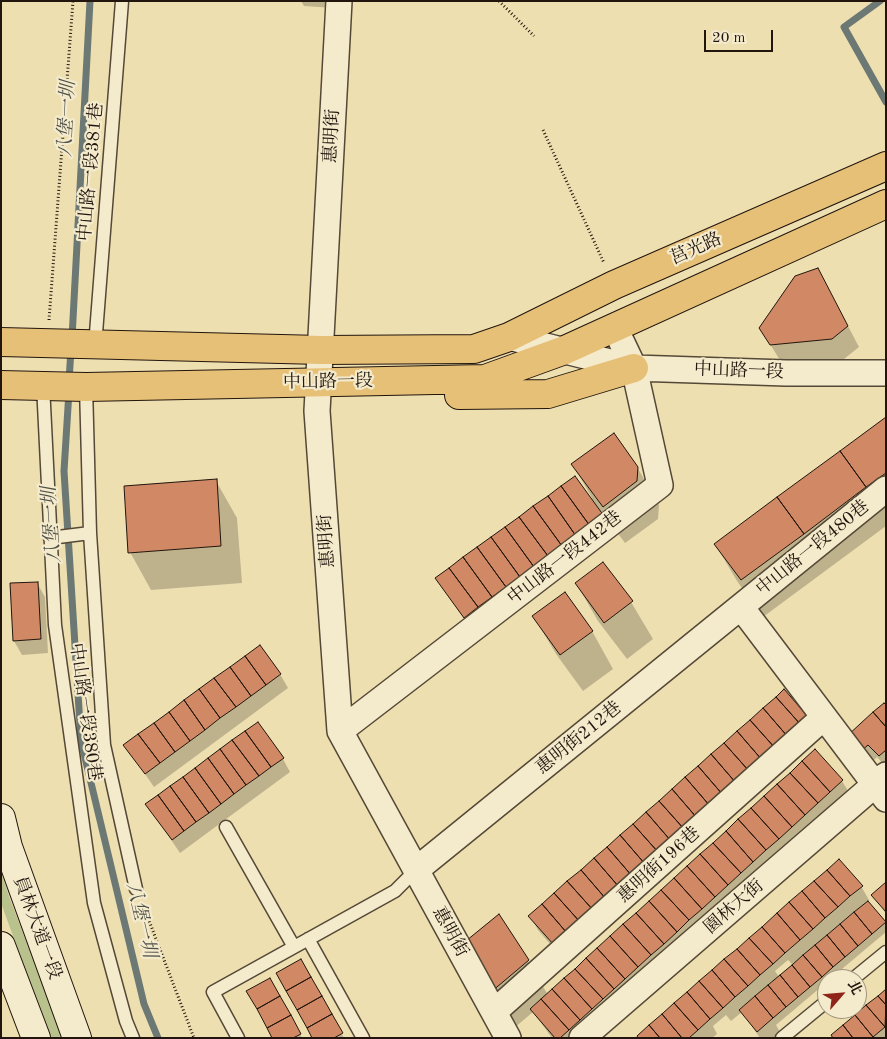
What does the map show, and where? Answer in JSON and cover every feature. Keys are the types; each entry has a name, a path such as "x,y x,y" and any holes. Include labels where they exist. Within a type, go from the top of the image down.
{"main road":[{"name":"莒光路","path":"509,337 614,285 886,166"},
{"path":"565,350 886,204"},
{"name":"中山路一段","path":"47,342 95,346 321,350 474,349 509,337"},
{"path":"1,342 47,342"},
{"name":"中山路一段","path":"43,386 86,387 484,379 565,350"},
{"path":"408,380 450,395 548,394 634,368"},
{"path":"1,385 43,386"},
{"name":"員林大道一段","path":"1,818 8,847 76,1038"},
{"path":"1,946 36,1038"}],"street":[{"name":"惠明街","path":"339,1 317,412 340,731 508,1038"},
{"name":"中山路一段442巷","path":"340,731 660,485 634,368 615,328"},
{"name":"中山路一段","path":"509,337 634,368 786,373 886,373"},
{"name":"中山路一段480巷","path":"741,606 886,489"},
{"path":"741,606 824,717 882,786"},
{"name":"惠明街212巷","path":"416,870 741,606"},
{"name":"惠明街196巷","path":"494,1012 824,717"},
{"name":"園林大街","path":"582,1038 882,786"}],"lane":[{"name":"中山路一段381巷","path":"95,346 122,1"},
{"name":"中山路一段380巷","path":"43,386 55,625 94,904 126,1021 133,1038"},
{"path":"86,387 90,533 104,745 136,889"},
{"path":"50,538 90,533"},
{"path":"226,827 294,947"},
{"path":"238,1038 213,992 394,891 416,870"},
{"path":"308,939 363,1038"},
{"path":"865,969 886,952"},
{"path":"782,1038 817,1008"}],"path":[{"path":"47,342 73,1"},
{"path":"499,1 534,36"},
{"path":"543,130 614,285"},
{"path":"136,889 194,1038"}],"green space":[{"path":"1,872 63,1038 50,1038 1,903"}],"building":[{"path":"818,268 848,326 832,339 770,345 759,328 795,276"},
{"path":"886,417 886,473 866,487 840,451"},
{"path":"614,433 638,467 637,481 603,507 571,464"},
{"path":"840,451 866,487 804,534 777,497"},
{"path":"575,476 604,516 590,526 561,486"},
{"path":"217,479 221,546 128,553 124,486"},
{"path":"561,486 590,526 576,536 548,496"},
{"path":"548,496 576,536 562,546 533,506"},
{"path":"777,497 804,534 741,580 714,544"},
{"path":"533,506 562,546 548,556 519,517"},
{"path":"519,517 548,556 534,567 505,527"},
{"path":"505,527 534,567 520,577 491,537"},
{"path":"491,537 520,577 506,587 477,547"},
{"path":"477,547 506,587 492,597 463,557"},
{"path":"463,557 492,597 478,607 449,568"},
{"path":"603,562 633,601 604,623 575,583"},
{"path":"449,568 478,607 464,618 435,578"},
{"path":"38,582 41,639 13,641 10,583"},
{"path":"565,592 593,631 560,655 532,616"},
{"path":"260,645 281,674 266,685 245,656"},
{"path":"245,656 266,685 251,696 230,667"},
{"path":"230,667 251,696 236,707 214,678"},
{"path":"214,678 236,707 220,718 199,689"},
{"path":"199,689 220,718 205,730 184,700"},
{"path":"784,689 809,718 801,725 776,697"},
{"path":"776,697 801,725 788,737 763,708"},
{"path":"184,700 205,730 190,741 169,712"},
{"path":"884,703 886,705 886,727 873,712"},
{"path":"763,708 788,737 775,748 750,720"},
{"path":"169,712 190,741 175,752 154,723"},
{"path":"873,712 886,727 886,750 879,756 868,745 860,752 847,736"},
{"path":"750,720 775,748 762,760 737,731"},
{"path":"258,722 284,758 271,767 245,731"},
{"path":"154,723 175,752 160,763 138,734"},
{"path":"245,731 271,767 259,776 232,740"},
{"path":"737,731 762,760 749,771 724,743"},
{"path":"138,734 160,763 145,774 123,745"},
{"path":"232,740 259,776 246,785 220,749"},
{"path":"724,743 749,771 736,783 711,754"},
{"path":"220,749 246,785 234,794 208,758"},
{"path":"815,749 843,780 830,792 802,761"},
{"path":"711,754 736,783 723,795 698,766"},
{"path":"208,758 234,794 221,804 195,768"},
{"path":"802,761 830,792 818,803 790,773"},
{"path":"698,766 723,795 710,806 685,777"},
{"path":"195,768 221,804 209,813 183,777"},
{"path":"790,773 818,803 805,815 777,784"},
{"path":"183,777 209,813 196,822 170,786"},
{"path":"685,777 710,806 697,818 672,789"},
{"path":"777,784 805,815 792,827 764,796"},
{"path":"170,786 196,822 184,831 158,795"},
{"path":"672,789 697,818 684,829 659,801"},
{"path":"158,795 184,831 172,840 145,804"},
{"path":"764,796 792,827 779,839 751,808"},
{"path":"659,801 684,829 671,841 646,812"},
{"path":"751,808 779,839 766,850 738,819"},
{"path":"646,812 671,841 658,852 633,824"},
{"path":"738,819 766,850 753,862 726,831"},
{"path":"633,824 658,852 645,864 620,835"},
{"path":"726,831 753,862 741,873 713,843"},
{"path":"620,835 645,864 632,876 607,847"},
{"path":"713,843 741,873 728,885 700,854"},
{"path":"607,847 632,876 619,887 594,858"},
{"path":"700,854 728,885 715,897 687,866"},
{"path":"594,858 619,887 606,899 581,870"},
{"path":"839,859 863,886 850,896 827,870"},
{"path":"687,866 715,897 702,909 674,878"},
{"path":"581,870 606,899 593,910 567,881"},
{"path":"827,870 850,896 838,907 814,881"},
{"path":"674,878 702,909 689,920 661,890"},
{"path":"567,881 593,910 580,922 554,893"},
{"path":"814,881 838,907 825,918 802,891"},
{"path":"886,882 886,912 871,895"},
{"path":"661,890 689,920 677,932 649,901"},
{"path":"802,891 825,918 813,929 789,902"},
{"path":"554,893 580,922 567,933 542,904"},
{"path":"649,901 677,932 664,944 636,913"},
{"path":"868,901 886,922 872,934 854,912"},
{"path":"789,902 813,929 800,940 777,913"},
{"path":"542,904 567,933 554,945 528,916"},
{"path":"854,912 872,934 858,946 840,924"},
{"path":"636,913 664,944 651,955 623,924"},
{"path":"777,913 800,940 785,953 762,927"},
{"path":"499,914 529,960 491,992 461,945"},
{"path":"623,924 651,955 638,967 610,936"},
{"path":"840,924 858,946 845,957 827,935"},
{"path":"762,927 785,953 773,964 749,938"},
{"path":"827,935 845,957 833,967 815,945"},
{"path":"610,936 638,967 625,979 597,948"},
{"path":"749,938 773,964 760,975 737,949"},
{"path":"815,945 833,967 831,969 817,969 817,971 803,955"},
{"path":"597,948 625,979 614,989 586,958"},
{"path":"737,949 760,975 748,986 724,959"},
{"path":"803,955 817,971 817,981 810,987 792,965"},
{"path":"586,958 614,989 603,999 575,969"},
{"path":"301,959 311,977 286,991 276,973"},
{"path":"724,959 748,986 735,997 712,970"},
{"path":"792,965 810,987 798,997 780,975"},
{"path":"575,969 603,999 592,1009 564,978"},
{"path":"712,970 735,997 723,1008 699,981"},
{"path":"780,975 798,997 786,1007 768,985"},
{"path":"311,977 322,996 297,1010 286,991"},
{"path":"270,978 280,996 257,1009 246,991"},
{"path":"564,978 592,1009 580,1020 552,989"},
{"path":"699,981 723,1008 710,1019 687,992"},
{"path":"768,985 786,1007 773,1018 755,996"},
{"path":"552,989 580,1020 569,1030 541,999"},
{"path":"886,989 886,1005 878,996"},
{"path":"687,992 710,1019 698,1030 674,1003"},
{"path":"280,996 291,1015 267,1028 257,1009"},
{"path":"322,996 332,1014 307,1028 297,1010"},
{"path":"755,996 773,1018 757,1032 739,1010"},
{"path":"878,996 886,1005 885,1027 867,1006"},
{"path":"541,999 569,1030 560,1038 555,1038 530,1009"},
{"path":"674,1003 698,1030 689,1038 682,1038 662,1014"},
{"path":"867,1006 885,1027 873,1037 858,1019 867,1019"},
{"path":"332,1014 343,1033 334,1038 312,1038 307,1028"},
{"path":"662,1014 682,1038 660,1038 649,1025"},
{"path":"291,1015 301,1034 293,1038 272,1038 267,1028"},
{"path":"850,1019 858,1019 873,1037 853,1038 843,1025"},
{"path":"649,1025 660,1038 638,1038 637,1036"},
{"path":"843,1025 853,1038 833,1038 831,1035"}],"waterway":[{"name":"八堡一圳","path":"72,338 90,1"},
{"path":"880,1 844,27 886,102"},
{"name":"八堡一圳","path":"69,381 71,349"},
{"name":"八堡一圳","path":"69,391 64,471 81,741 144,1004 158,1038"}]}
